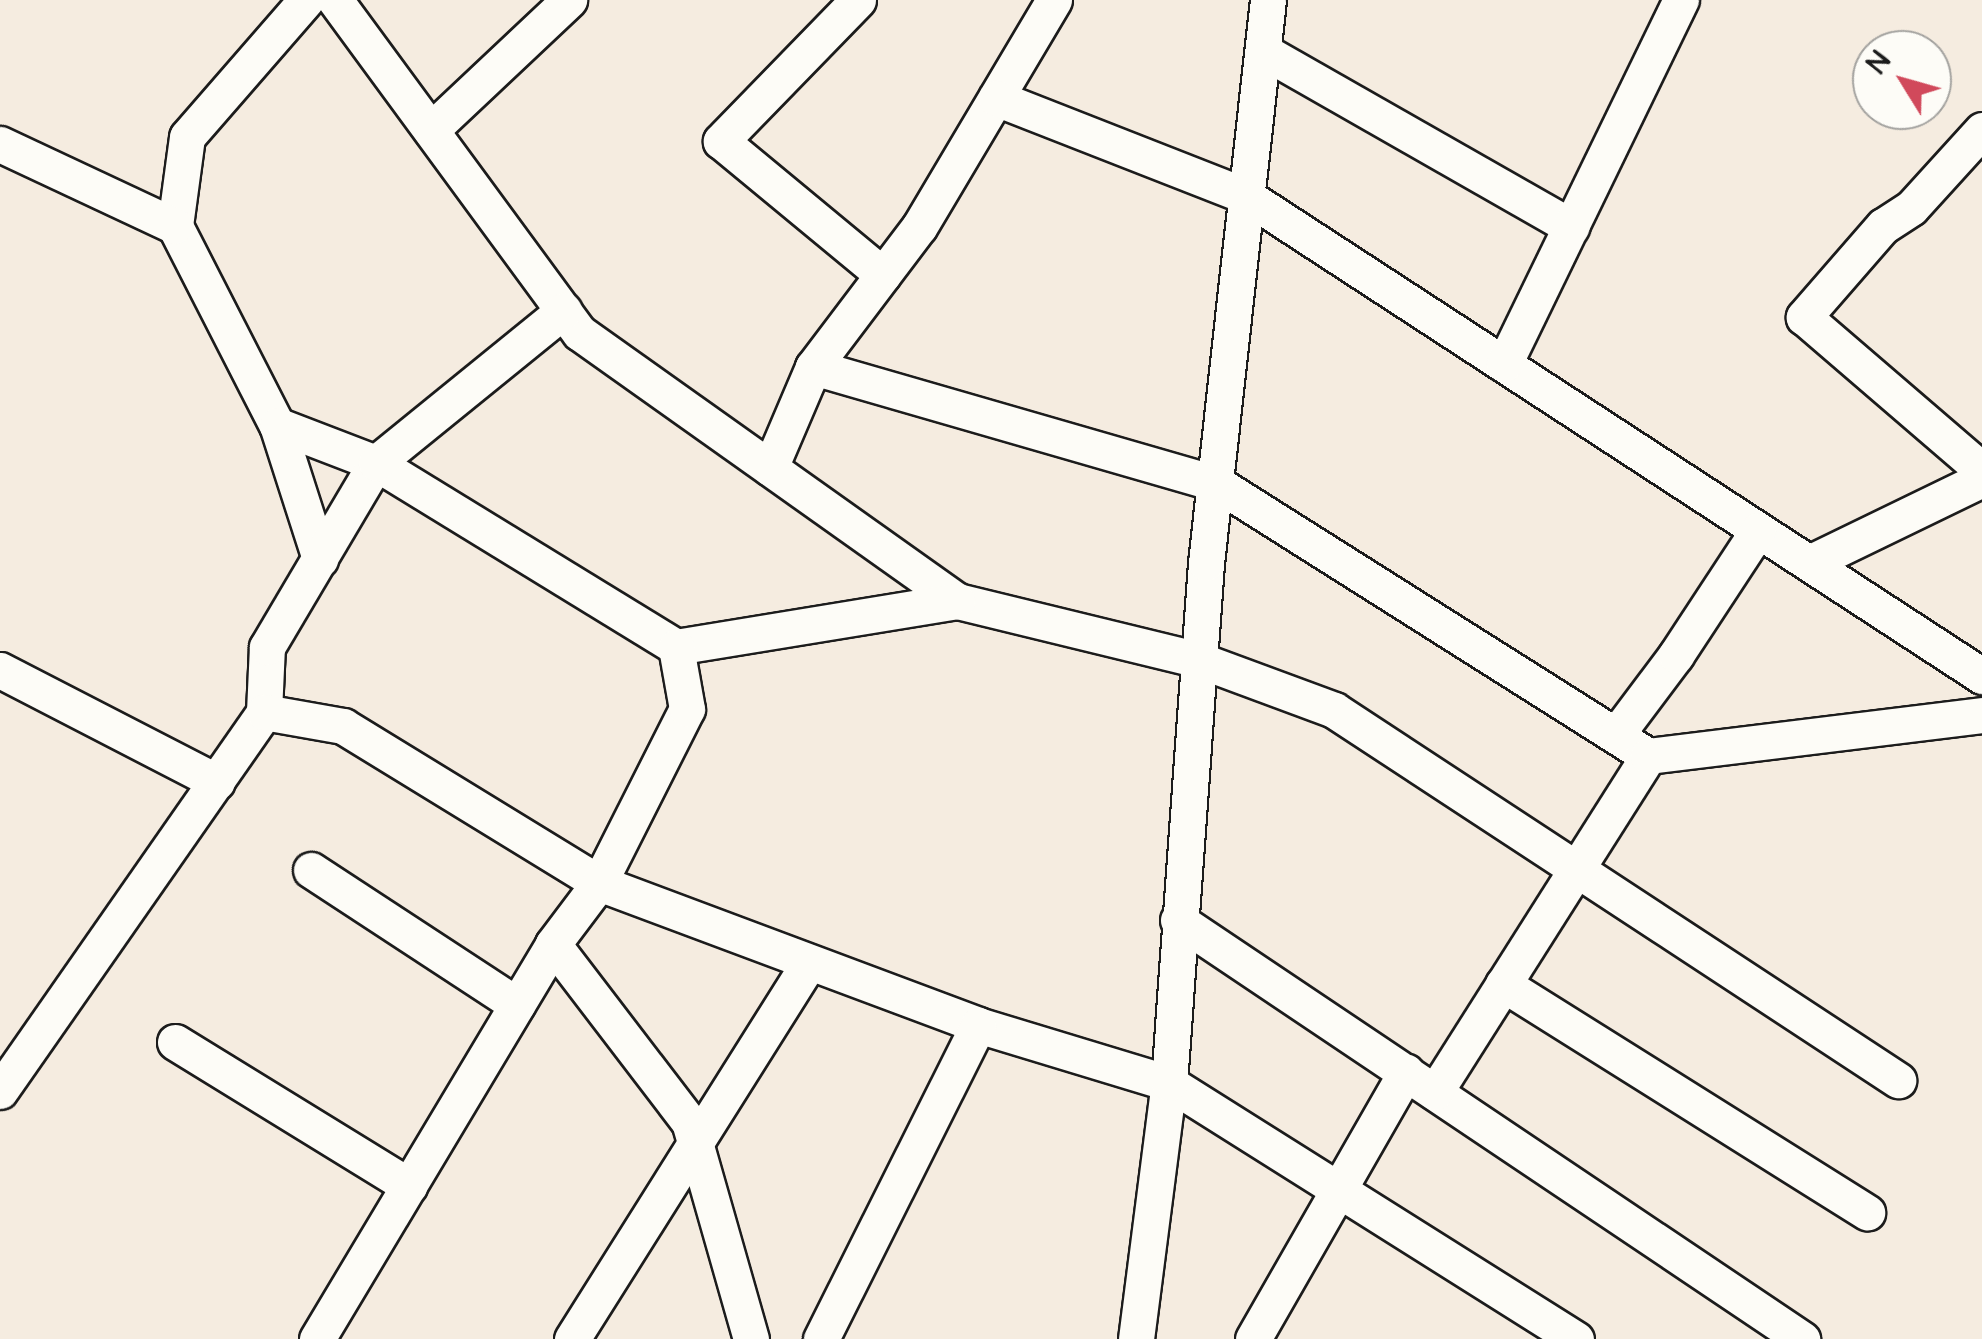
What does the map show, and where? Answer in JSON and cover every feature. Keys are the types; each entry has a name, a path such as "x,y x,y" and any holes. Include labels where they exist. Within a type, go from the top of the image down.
{"street":[{"path":"306,0 188,137 175,226 277,425 320,559"},
{"path":"335,0 580,332 956,601 1199,660 1334,710 1898,1080"},
{"path":"432,130 568,0"},
{"path":"858,0 721,141 883,274"},
{"path":"1136,1339 1169,1083 1199,660 1268,0"},
{"path":"1504,364 1681,0"},
{"path":"770,468 813,367 919,227 1050,2"},
{"path":"1263,52 1571,227"},
{"path":"996,98 1246,196 1982,676"},
{"path":"1982,130 1911,208 1883,226 1804,317 1982,470"},
{"path":"0,144 175,226"},
{"path":"0,1091 264,712 267,647 376,463 564,310"},
{"path":"813,367 1216,483 1648,756 1982,715"},
{"path":"277,425 376,463 676,647 956,601"},
{"path":"1809,564 1982,478"},
{"path":"1616,736 1676,656 1758,530"},
{"path":"317,1339 553,944 599,884 687,709 676,647"},
{"path":"0,670 217,782"},
{"path":"264,712 343,726 599,884 978,1026 1169,1083 1576,1339"},
{"path":"1253,1339 1336,1188 1503,984 1648,756"},
{"path":"311,870 516,1005"},
{"path":"1178,920 1802,1339"},
{"path":"553,944 689,1122 751,1339"},
{"path":"572,1339 809,962"},
{"path":"1503,984 1868,1212"},
{"path":"821,1339 978,1026"},
{"path":"176,1042 409,1186"}]}
